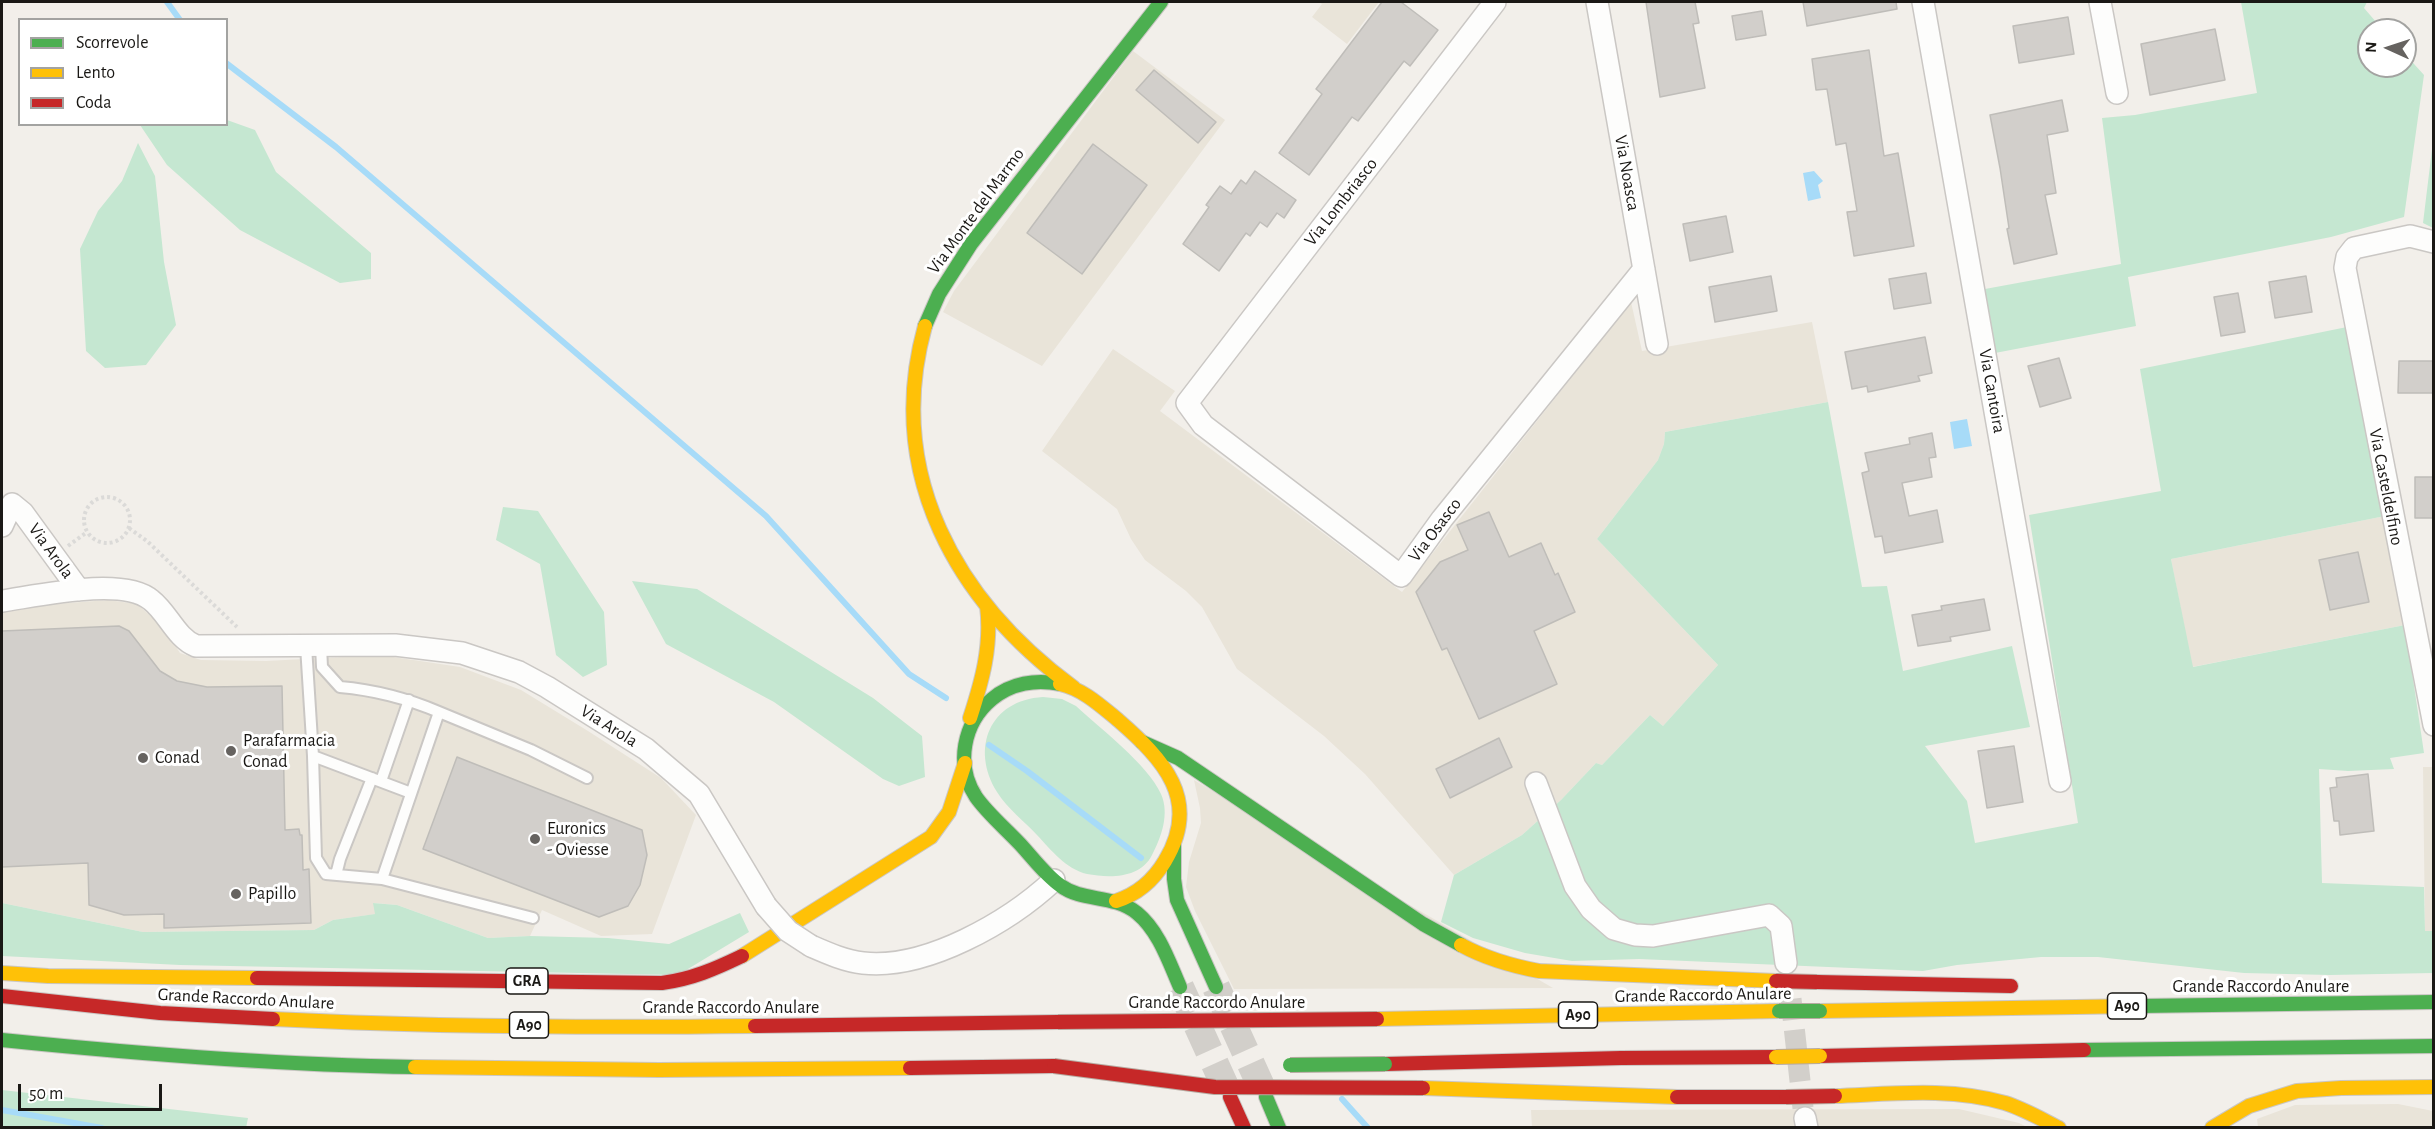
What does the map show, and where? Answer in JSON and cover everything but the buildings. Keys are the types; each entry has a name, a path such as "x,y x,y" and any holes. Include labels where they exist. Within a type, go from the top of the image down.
{"main road":[{"name":"Via Monte del Marmo","path":"1074,688 1026,651 987,606 950,550 931,511 919,475 913,437 912,404 923,334 944,285 979,233 1161,2"},
{"name":"Via Monte del Marmo","path":"966,731 989,651 990,630 987,606"},
{"path":"1180,987 1150,927 1132,909 1116,901 1069,890 1054,880 972,789 965,763 966,731 984,706 1003,691 1038,681 1074,688 1090,698 1142,742 1163,764 1177,791 1180,818 1174,843 1174,879 1177,900 1216,987"},
{"path":"1142,742 1178,758 1423,924 1461,946 1526,969 1574,974 1781,972 1817,982 2030,987"},
{"name":"GRA","path":"2,973 48,976 349,980 662,982 685,980 709,972 744,955 931,837 940,826 955,798 965,763"},
{"path":"1116,901 1132,895 1151,880 1174,843"},
{"path":"2101,993 2243,1004"},
{"name":"Grande Raccordo Anulare","path":"2,996 160,1013 330,1022 664,1027 1377,1019 2433,1002"},
{"path":"2,1040 203,1059 352,1067 679,1069 1161,1065"},
{"path":"1279,1065 1385,1065 1952,1052 2433,1046"},
{"path":"1054,1066 1215,1087 1423,1088 1657,1097 1969,1095 2018,1106 2059,1128"},
{"path":"2212,1128 2249,1106 2297,1091 2433,1087"},
{"path":"1230,1097 1244,1128"},
{"path":"1266,1097 1279,1128"}],"street":[{"name":"Via Lombriasco","path":"1187,403 1495,2"},
{"name":"Via Noasca","path":"1598,2 1658,344"},
{"name":"Via Cantoira","path":"1923,2 2060,781"},
{"path":"2100,2 2117,93"},
{"name":"Via Casteldelfino","path":"2433,242 2418,237 2405,237 2351,250 2345,262 2433,725"},
{"name":"Via Osasco","path":"1187,403 1203,425 1401,576 1442,519 1644,269"},
{"name":"Via Arola","path":"2,526 12,504 23,513 79,590"},
{"name":"Via Arola","path":"2,602 79,590 126,589 139,592 159,606 181,636 191,644 201,647 395,645 462,653 519,672 646,749 699,794 766,906 788,931 811,946 838,957 863,963 896,962 956,945 1030,900 1054,880"},
{"path":"1536,783 1575,886 1591,909 1606,924 1624,932 1653,936 1769,915 1781,926 1781,972"}],"lane":[{"path":"314,646 322,667 340,687 373,690 410,700 531,750 587,778"},
{"path":"314,646 313,756 316,858 326,874 382,879 533,918"},
{"path":"336,875 340,859 410,700"},
{"path":"382,879 438,712"},
{"path":"313,756 411,793"}],"path":[{"path":"101,497 117,499 128,510 129,528 124,537 115,543 101,543 88,536 84,528 88,505 101,497"},
{"path":"129,528 147,541 243,633 244,647"}],"shaded area":[{"path":"1319,2 1379,2 1347,44 1312,17 1322,4"},
{"path":"1133,51 1225,120 1042,366 943,312 954,291"},
{"path":"1631,302 1642,351 1812,322 1828,402 1665,432 1664,444 1658,460 1597,539 1718,665 1663,726 1650,715 1602,765 1596,763 1561,800 1522,835 1454,875 1365,774 1324,736 1237,669 1202,607 1186,591 1145,560 1131,539 1117,509 1042,451 1113,349 1175,391 1160,411 1402,592"},
{"path":"2385,516 2405,625 2192,667 2171,559"},
{"path":"108,600 137,604 162,626 180,653 201,660 266,661 380,655 460,667 521,690 588,731 661,778 696,815 652,934 601,936 542,910 530,936 488,938 397,905 374,903 376,914 333,920 314,930 143,932 2,903 2,608"},
{"path":"2423,767 2434,767 2433,931 2425,932"},
{"path":"1194,780 1553,988 1234,989 1195,911 1186,887 1189,862 1201,823"},
{"path":"2398,1104 2433,1111 2433,1127 2258,1127 2257,1119 2295,1105"},
{"path":"1959,1109 2019,1123 2027,1127 1532,1128 1531,1110"}],"green space":[{"path":"2241,2 2367,2 2364,8 2373,18 2357,18 2357,78 2417,78 2417,67 2424,75 2404,217 2331,237 2128,277 2136,326 1995,353 1985,289 2121,264 2102,118 2135,115 2257,93"},
{"path":"228,120 255,130 276,172 371,253 371,279 340,283 240,230 167,165 141,126 228,126"},
{"path":"2433,141 2433,228 2423,223"},
{"path":"138,143 155,176 164,262 176,325 146,365 105,368 86,351 80,249 98,211 122,181"},
{"path":"2347,327 2385,516 2171,559 2193,667 2405,625 2424,753 2390,758 2394,769 2348,771 2319,769 2322,883 2424,887 2425,931 2433,931 2433,973 2330,975 2244,973 2098,957 2041,957 1957,965 1923,971 1639,959 1572,961 1525,953 1473,938 1441,922 1454,875 1522,835 1561,800 1596,763 1602,765 1650,715 1663,726 1718,665 1597,539 1658,460 1664,444 1665,432 1828,402 1862,587 1887,586 1903,671 2012,646 2030,727 1925,746 1967,801 1975,843 2078,823 2029,515 2161,491 2140,369"},
{"path":"503,507 538,511 604,612 607,665 583,677 556,655 540,564 496,540"},
{"path":"632,581 697,589 873,698 922,736 925,777 899,786 883,779 774,702 666,644"},
{"path":"1043,697 1062,699 1076,706 1135,759 1155,783 1164,802 1164,818 1161,834 1152,855 1140,869 1114,876 1079,872 1053,853 997,792 985,759 990,729 998,717 1010,707 1025,700"},
{"path":"2,903 143,932 314,930 333,920 375,914 373,903 397,905 488,938 530,936 608,938 669,944 740,913 749,932 678,975 180,965 2,956"},
{"path":"2,1090 248,1118 246,1128 2,1127"}],"water":[{"path":"1814,171 1823,181 1818,185 1821,198 1808,201 1803,173"},
{"path":"1967,419 1972,446 1954,449 1950,422"}],"waterway":[{"path":"167,2 179,18"},
{"path":"228,65 336,147 766,516 909,674 946,698"},
{"path":"989,745 1027,771 1141,858"},
{"path":"1342,1099 1368,1128"},
{"path":"2,1110 102,1128"}],"tunnel":[{"path":"1180,987 1230,1097"},
{"path":"1216,987 1266,1097"},
{"path":"1791,999 1803,1108"}],"traffic: fast":[{"path":"925,326 939,294 971,244 1161,2"},
{"path":"1060,684 1033,682 1016,686 999,694 982,709 974,720 965,745 964,758 969,785 986,809 1055,882 1070,891 1128,907 1145,920 1163,947 1180,987"},
{"path":"1142,742 1178,758 1423,924 1461,945"},
{"path":"1174,845 1174,879 1177,900 1216,987"},
{"path":"2139,1006 2434,1002"},
{"path":"1779,1011 1820,1011"},
{"path":"2,1040 208,1058 415,1067"},
{"path":"2084,1050 2434,1046"},
{"path":"1290,1065 1385,1064"},
{"path":"1266,1097 1279,1128"}],"traffic: slow":[{"path":"925,326 915,380 914,433 923,483 940,530 964,574 995,616 1032,654 1074,688"},
{"path":"970,718 982,677 987,649 987,606"},
{"path":"1060,684 1091,699 1150,750 1172,782 1178,800 1180,819 1175,839 1165,861 1144,886 1116,901"},
{"path":"742,956 931,837 949,812 965,763"},
{"path":"1461,945 1499,961 1539,971 1776,981"},
{"path":"2,973 48,976 257,978"},
{"path":"1820,1011 2139,1006"},
{"path":"1377,1019 1779,1011"},
{"path":"273,1019 514,1026 755,1026"},
{"path":"1776,1057 1820,1056"},
{"path":"415,1067 659,1070 910,1068"},
{"path":"2212,1128 2249,1106 2297,1091 2434,1087"},
{"path":"1423,1088 1677,1097"},
{"path":"1835,1096 1899,1093 1963,1095 2012,1105 2059,1128"}],"traffic: jam":[{"path":"257,978 662,983 703,973 742,956"},
{"path":"1776,981 1817,982"},
{"path":"1817,982 2011,986"},
{"path":"2,996 160,1013 273,1019"},
{"path":"1058,1022 1377,1019"},
{"path":"755,1026 1058,1022"},
{"path":"1820,1056 2084,1050"},
{"path":"1385,1064 1776,1057"},
{"path":"910,1068 1054,1066"},
{"path":"1054,1066 1215,1087 1423,1088"},
{"path":"1786,1097 1835,1096"},
{"path":"1230,1097 1244,1128"},
{"path":"1677,1097 1786,1097"}],"place":[{"name":"Parafarmacia Conad","path":"231,751"},
{"name":"Conad","path":"143,758"},
{"name":"Euronics - Oviesse","path":"535,839"},
{"name":"Papillo","path":"236,894"}]}
